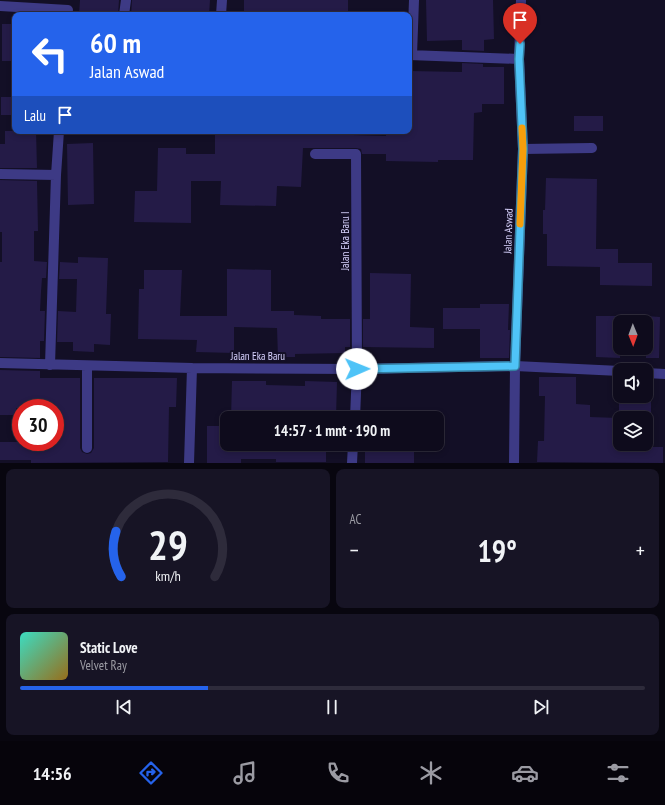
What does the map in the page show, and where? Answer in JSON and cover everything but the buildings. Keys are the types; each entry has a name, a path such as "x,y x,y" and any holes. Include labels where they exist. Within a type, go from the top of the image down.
{"street":[{"path":"124,12 126,0"},
{"path":"221,12 222,0"},
{"path":"412,37 414,0"},
{"name":"Jalan Aswad","path":"514,463 515,366 523,149 519,59 521,0"},
{"path":"0,6 69,8"},
{"path":"412,55 519,59"},
{"path":"50,365 56,175 59,134"},
{"path":"523,149 592,148"},
{"name":"Jalan Eka Baru I","path":"315,154 356,154 357,369"},
{"path":"0,174 56,175"},
{"name":"Jalan Eka Baru","path":"0,363 192,368 357,369 515,366 613,371"},
{"path":"86,366 87,448"},
{"path":"189,463 192,368"},
{"path":"355,411 357,369"},
{"path":"653,373 665,374"},
{"path":"352,463 353,451"}],"slow traffic":[{"path":"520,224 523,149 522,128"}],"route":[{"path":"357,369 515,366 523,149 519,59 520,44"}]}
